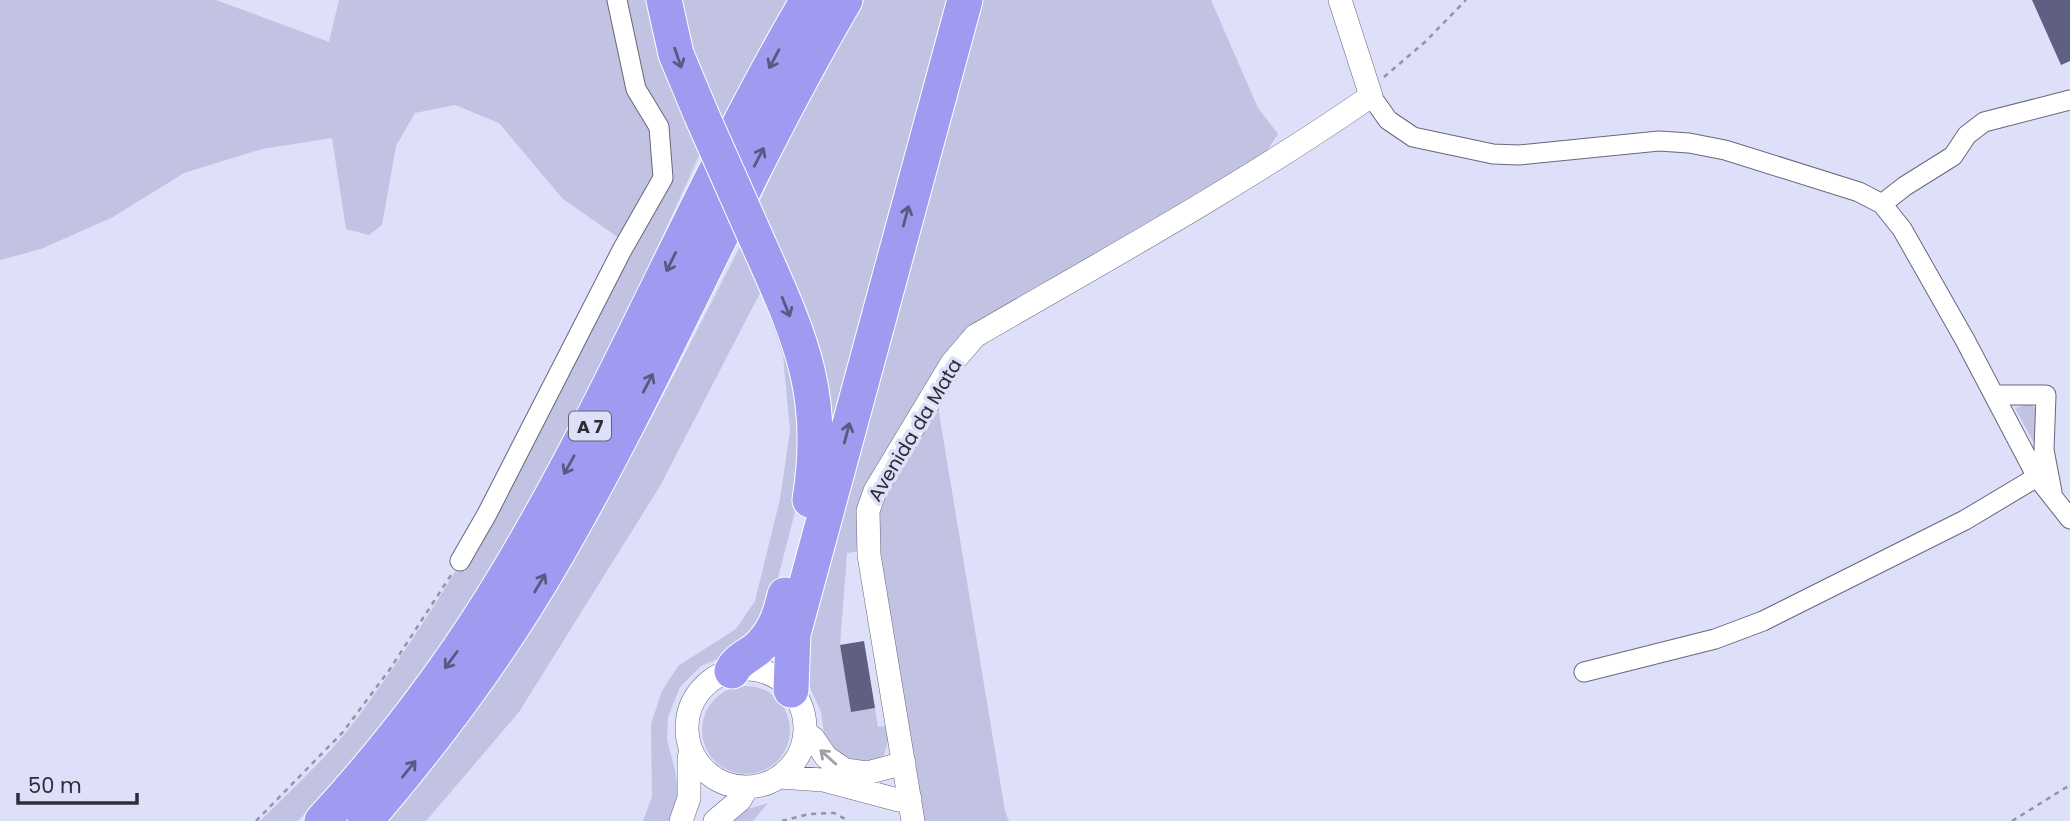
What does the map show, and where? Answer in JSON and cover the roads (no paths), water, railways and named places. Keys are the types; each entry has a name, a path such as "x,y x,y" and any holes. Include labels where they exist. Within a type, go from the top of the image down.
{"highway":[{"path":"664,0 677,54 796,332 807,367 816,415 816,460 804,528 780,615 765,641 737,662 732,671"},
{"name":"A 7","path":"322,821 414,710 505,579 573,458 746,111 808,0"},
{"name":"A 7","path":"365,821 415,762 479,677 551,564 640,397 782,113 845,0"},
{"path":"792,690 793,634 965,0"}],"street":[{"path":"460,561 487,514 622,250 663,178 659,127 636,89 617,0"},
{"path":"1340,0 1370,93 1388,120 1413,137 1493,153 1519,155 1659,141 1689,143 1725,150 1859,192 1882,204 1902,229 2037,477 2060,498"},
{"name":"Avenida da Mata","path":"912,810 869,555 867,512 875,491 952,363 975,336 1232,186 1324,129 1370,93"},
{"path":"1882,204 1953,156 1967,135 1983,122 2070,100"},
{"path":"1994,394 2046,395 2043,450 2070,519"},
{"path":"1584,672 1715,639 1763,621 1965,520 2037,477"},
{"path":"748,669 779,679 792,690 803,710 806,733 802,750 793,765 780,777 764,785 747,788 714,778 701,766 691,751 687,726 693,702 703,688 716,677 748,669"},
{"path":"806,733 813,738 826,757 845,769 867,774 904,763"},
{"path":"681,821 689,799 691,751"},
{"path":"780,777 823,780 898,800 912,810"},
{"path":"715,821 740,800 747,788"}]}
